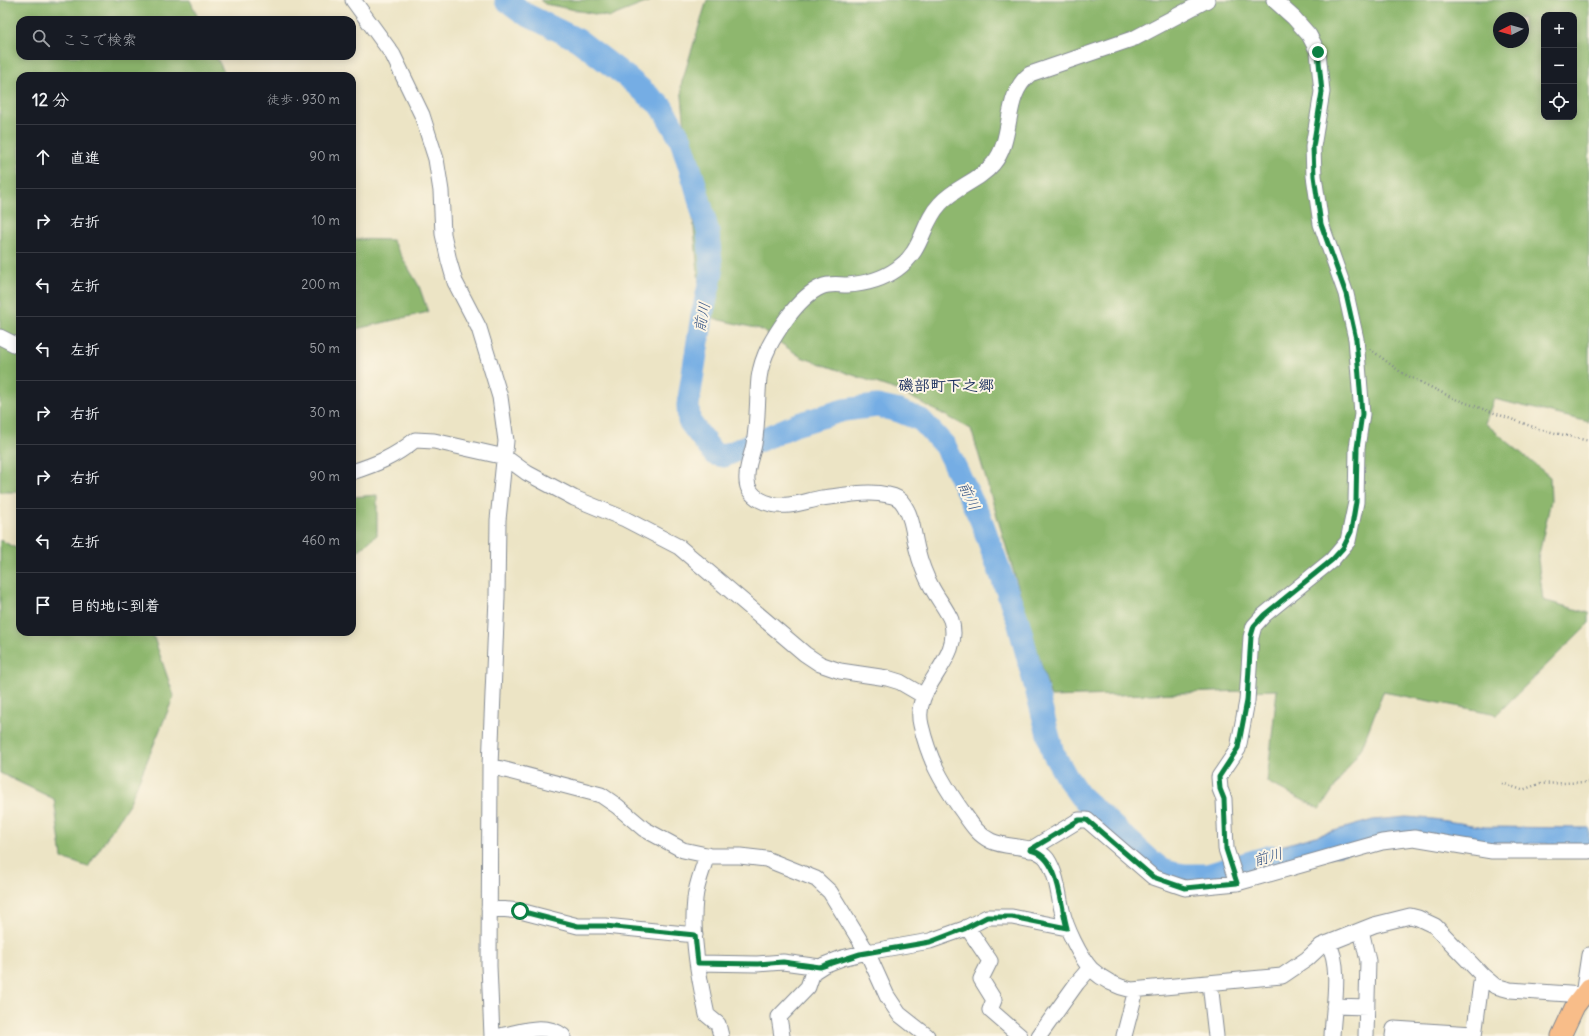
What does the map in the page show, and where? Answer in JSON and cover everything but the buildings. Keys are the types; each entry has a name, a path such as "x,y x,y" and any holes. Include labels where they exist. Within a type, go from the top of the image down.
{"main road":[{"path":"1561,1036 1570,1014 1586,992"}],"street":[{"path":"353,0 393,55 422,114 436,159 441,191 443,234 447,254 455,282 479,328 488,352 500,397 506,441 498,520 497,597 490,766 489,966 492,1036"},
{"path":"1207,0 1135,38 1063,64 1037,70 1023,80 1014,97 1004,145 996,161 986,172 954,190 932,213 922,240 913,255 897,269 882,278 865,283 825,285 815,290 796,307 780,327 764,357 759,377 754,444 747,476 747,487 751,494 762,502 776,505 789,505 813,499 872,493 890,495 901,499 909,514 917,551 931,586 947,612 952,624 952,649 924,696 920,710 921,725 936,772 975,830 988,840 1041,853 1046,858 1053,871 1067,928 1090,968 1120,988 1136,990 1282,976 1328,942 1398,918 1418,918 1435,926 1482,975 1496,986 1510,990 1586,992 1589,955"},
{"path":"1237,883 1226,849 1224,799 1220,789 1219,777 1238,748 1242,734 1247,701 1248,659 1254,626 1264,615 1332,560 1343,548 1351,532 1356,502 1357,448 1362,414 1356,339 1346,294 1321,224 1314,176 1313,147 1322,92 1318,52 1309,35 1294,18 1274,0"},
{"path":"0,337 16,345"},
{"path":"356,471 384,461 400,452 415,440 434,441 505,457 527,473 574,498 625,519 679,547 805,654 820,664 840,671 887,678 900,682 924,696"},
{"path":"490,766 601,795 617,806 644,829 683,850 707,855 740,856 766,859 816,879 830,892 867,952 886,996 899,1014 927,1036"},
{"path":"1030,850 1079,820 1087,820 1153,877 1185,888 1237,883 1382,842 1414,838 1492,851 1589,851"},
{"path":"707,855 695,898 695,935 707,1015 718,1024 721,1036"},
{"path":"489,908 520,911 578,926 605,926 695,935"},
{"path":"782,1036 779,1017 808,987 813,972 820,967 842,958 867,952 930,942 987,917 1012,917 1067,928"},
{"path":"967,927 990,961 981,979 994,1000 990,1010 1020,1036"},
{"path":"1361,930 1368,961 1366,1036"},
{"path":"1328,942 1333,952 1335,964 1332,1036"},
{"path":"698,963 758,964 783,962 820,967"},
{"path":"1039,1036 1077,983 1090,968"},
{"path":"1393,1036 1394,1029 1474,1035 1482,975"},
{"path":"1210,983 1216,1036"},
{"path":"1124,1036 1136,990"},
{"path":"1334,1006 1367,1007"},
{"path":"500,1036 539,1028 553,1030 563,1036"}],"path":[{"path":"1356,339 1402,373 1455,398 1539,429 1589,441"},
{"path":"1502,783 1522,790 1539,784 1589,782"}],"green space":[{"path":"0,0 190,0 197,16 16,16 16,60 218,60 224,72 16,72 16,492 0,492"},
{"path":"540,0 653,0 610,17 545,4"},
{"path":"707,0 1589,0 1589,422 1494,399 1485,423 1550,477 1551,500 1538,559 1543,600 1589,613 1589,623 1497,714 1383,692 1362,747 1320,809 1267,782 1277,690 1051,697 971,429 899,391 801,357 760,329 702,316 681,85"},
{"path":"356,239 392,240 419,286 428,312 356,329"},
{"path":"377,495 377,535 356,553 356,497"},
{"path":"0,540 16,548 16,636 153,636 174,696 130,802 88,867 62,858 54,799 0,773"}],"water":[{"path":"1406,817 1433,819 1485,827 1589,828 1589,844 1473,843 1436,835 1244,875 1238,858 1373,820"}],"waterway":[{"name":"前川","path":"506,0 525,14 578,40 628,78 662,107 681,140 708,232 712,273 702,316 688,405 689,421 714,454 724,456 795,425 844,410 877,406 899,411 921,420 945,446 981,520 1018,621 1053,753 1066,776 1080,796 1163,870 1186,875 1207,875 1271,856"}],"district":[{"name":"磯部町下之郷","path":"946,385"}],"route":[{"path":"520,911 578,926 605,926 695,935 698,963 758,964 783,962 820,967 824,964 842,958 867,952 930,942 964,929 987,917 1012,917 1067,928 1062,913 1057,882 1053,871 1046,858 1041,853 1030,850 1079,820 1087,820 1153,877 1185,888 1237,883 1226,849 1224,799 1220,789 1219,777 1234,756 1242,734 1247,701 1248,659 1254,626 1264,615 1332,560 1343,548 1348,541 1351,532 1356,502 1357,448 1362,414 1356,339 1346,294 1321,224 1314,176 1313,147 1322,92 1318,52"}]}
